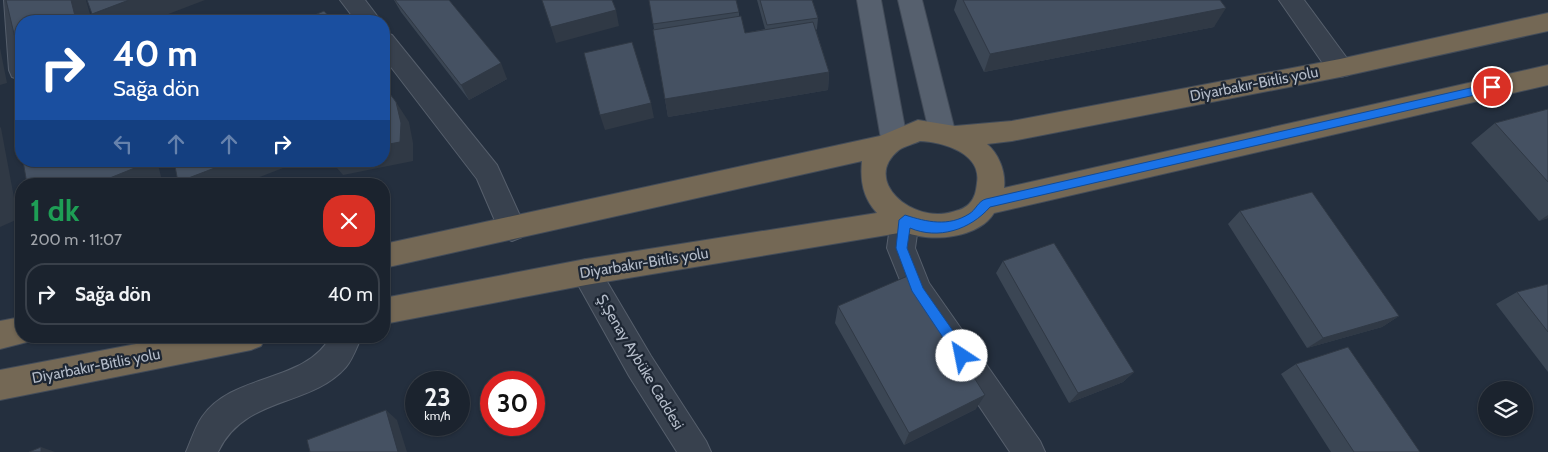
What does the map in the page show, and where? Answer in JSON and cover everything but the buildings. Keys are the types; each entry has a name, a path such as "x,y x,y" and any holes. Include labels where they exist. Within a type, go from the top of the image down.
{"highway":[{"name":"Diyarbakır-Bitlis yolu","path":"950,134 1012,130 1340,68 1548,22"},
{"path":"986,203 1542,79"},
{"path":"390,255 512,229 889,142 918,130 950,134 970,143 982,156 990,170 991,187 986,203 974,217 957,225 936,228 915,225 897,216 882,202 874,186 873,170 877,155 889,142"},
{"name":"Diyarbakır-Bitlis yolu","path":"390,310 586,272 905,220"},
{"path":"0,335 15,332"},
{"name":"Diyarbakır-Bitlis yolu","path":"0,385 215,343"}],"main road":[{"path":"869,0 889,142"},
{"path":"910,0 950,134"}],"street":[{"path":"16,0 17,15"},
{"path":"352,0 364,15"},
{"path":"1291,0 1340,68"},
{"path":"390,49 488,173 512,229"},
{"path":"905,220 902,248 918,291 1029,452"},
{"name":"Ş.Şenay Aybüke Caddesi","path":"586,272 640,366 694,452"},
{"path":"202,452 212,430 223,416 237,404 307,377 320,370 340,351 344,343"}],"route":[{"path":"962,356 918,291 902,248 905,220 915,225 936,228 957,225 974,217 986,203 1492,87"}]}
